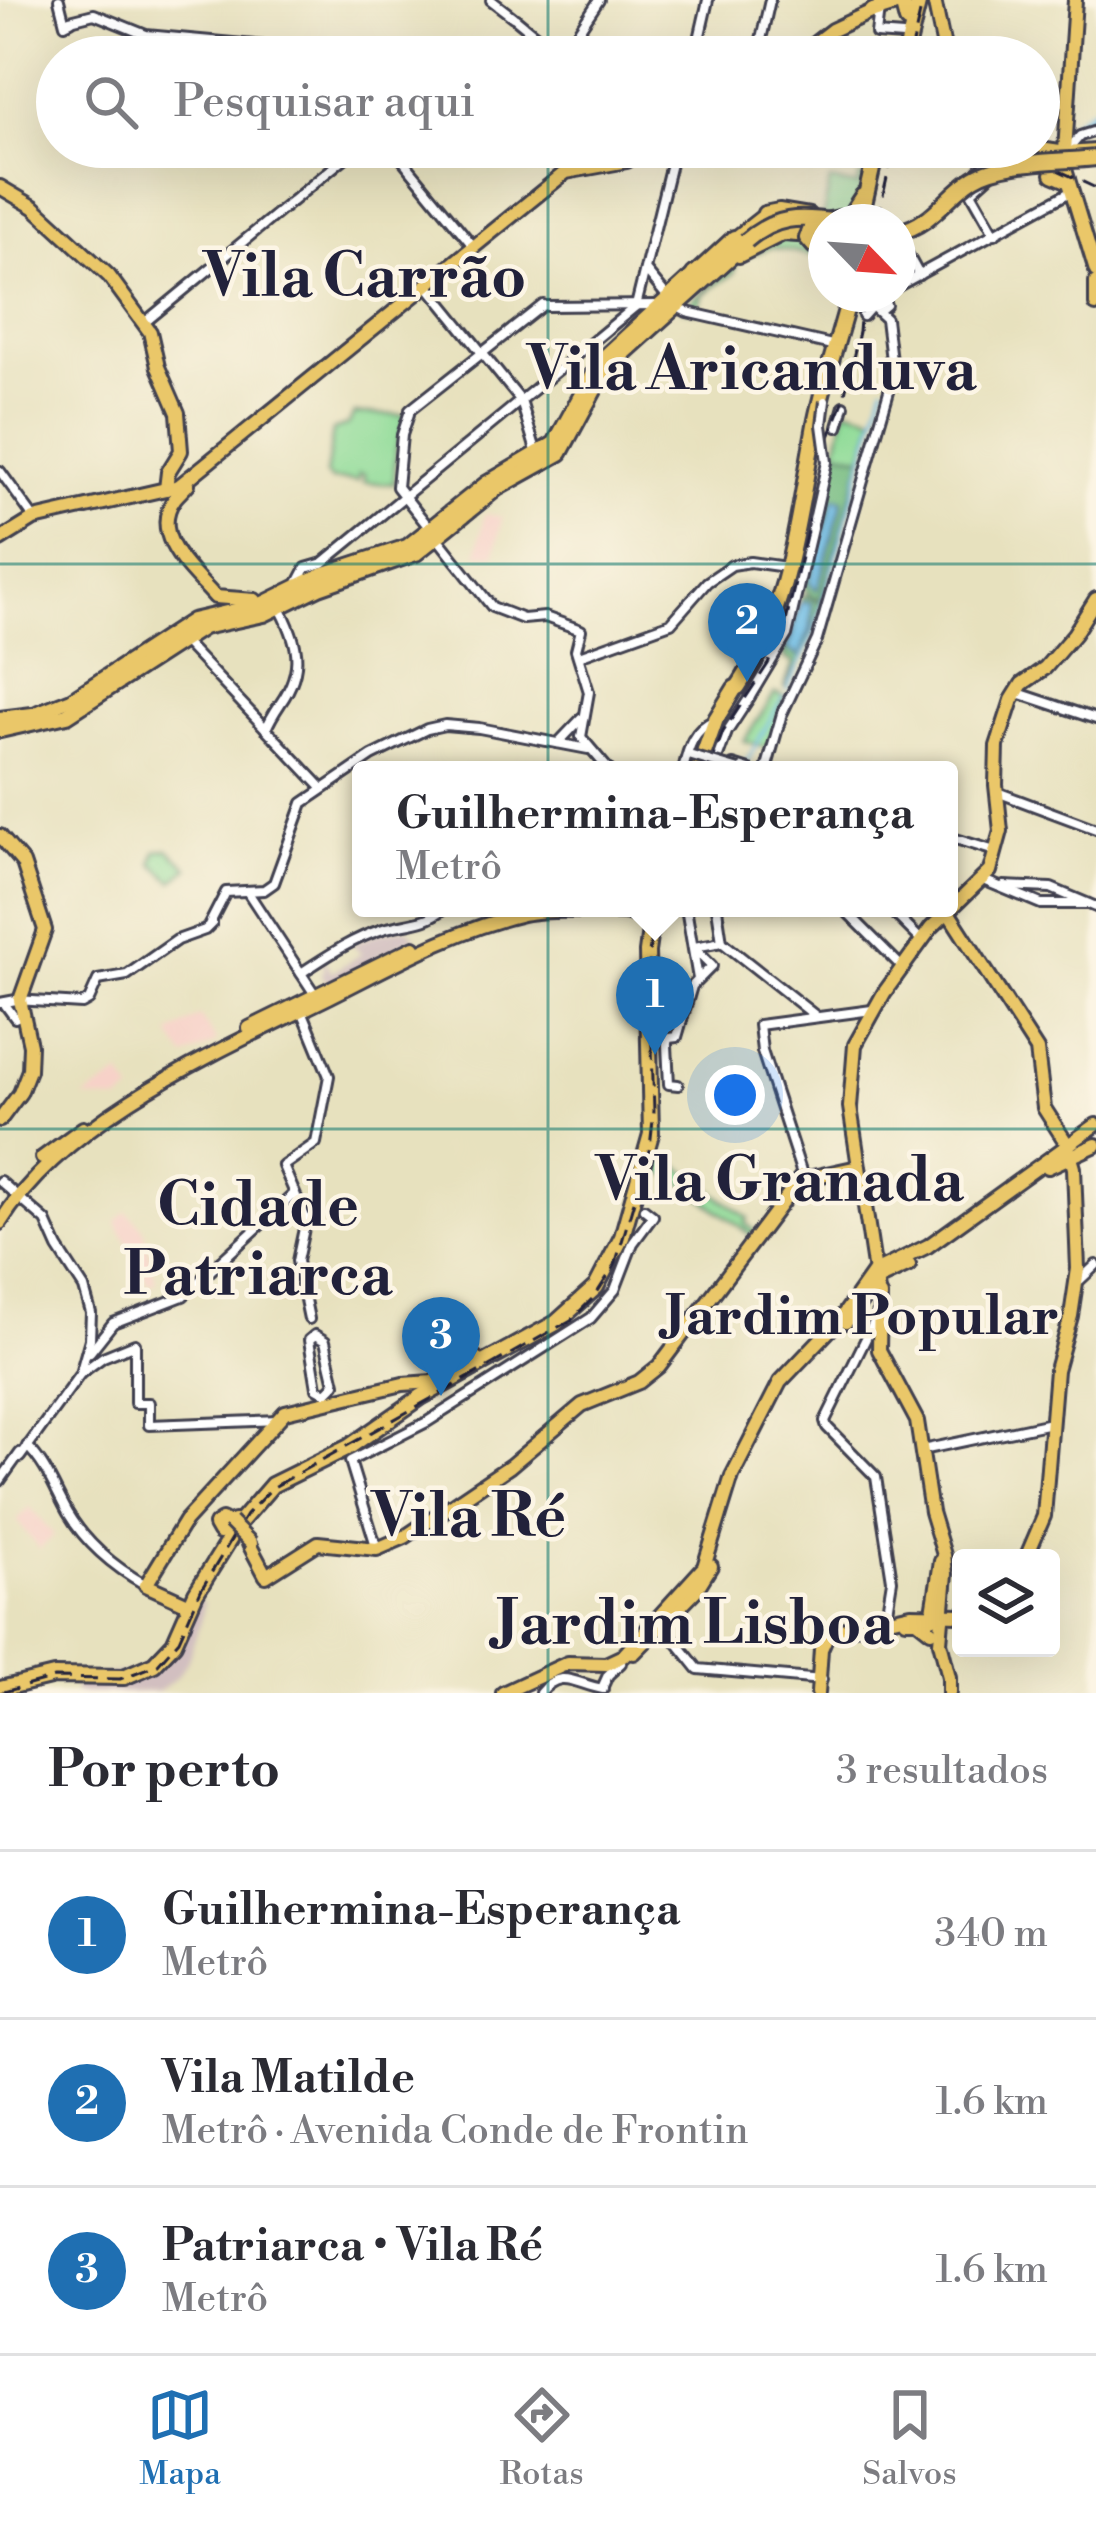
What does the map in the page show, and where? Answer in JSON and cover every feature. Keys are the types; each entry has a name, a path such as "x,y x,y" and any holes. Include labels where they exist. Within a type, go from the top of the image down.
{"highway":[{"path":"905,29 915,0"},
{"path":"907,36 915,0"},
{"path":"879,7 902,2 904,36"},
{"path":"1060,161 1096,156"},
{"path":"1060,161 1096,156"},
{"path":"867,204 872,168"},
{"path":"868,204 874,168"},
{"path":"871,204 876,168"},
{"path":"916,223 965,182 984,171 1006,168"},
{"path":"916,225 991,171 1012,168"},
{"path":"966,190 1002,171 1037,170 1063,182"},
{"path":"735,252 727,248 760,217 795,212 804,235"},
{"path":"353,579 416,554 488,484 570,441 605,370 639,331 654,305 781,220 808,218"},
{"path":"694,274 735,252"},
{"path":"654,305 690,295 735,252"},
{"path":"690,295 735,252"},
{"path":"786,567 798,491 844,312"},
{"path":"694,759 712,724 743,690 766,634 798,517 833,350 846,312"},
{"path":"618,350 639,331"},
{"path":"488,484 524,478"},
{"path":"798,491 798,517"},
{"path":"3,724 56,719 192,624 277,605 326,576 390,558 435,533"},
{"path":"362,562 390,558"},
{"path":"3,724 59,710 203,627 377,569"},
{"path":"231,620 257,621"},
{"path":"181,638 192,624"},
{"path":"103,696 160,640"},
{"path":"0,1688 60,1668 123,1674 152,1663 170,1646 186,1604 230,1520 281,1476 343,1448 415,1389 565,1317 596,1287 622,1245 652,1119 647,970 651,917"},
{"path":"0,1688 54,1676 115,1678 144,1670 164,1656 177,1638 186,1604 263,1493 296,1470 349,1447 415,1389"}],"main road":[{"path":"934,0 942,36"},
{"path":"1060,109 1075,0"},
{"path":"824,36 879,7"},
{"path":"1060,153 1096,156"},
{"path":"0,540 34,519 174,495 570,172 591,168"},
{"path":"3,724 58,706 192,620 257,621 321,570 402,549 550,465 568,450 618,350 654,305 768,212 837,219 854,212 871,168"},
{"path":"1059,168 1086,226 1096,270"},
{"path":"8,198 32,209 108,278 154,342 158,368 175,411 178,450 165,472 174,495 166,528 172,546 213,596 277,605"},
{"path":"735,252 742,254 770,238 808,235"},
{"path":"1095,303 1096,282"},
{"path":"639,331 654,305"},
{"path":"541,454 564,430 589,374 618,350"},
{"path":"174,495 163,540 213,602 213,620"},
{"path":"3,724 57,722 213,620 277,605 402,564 435,533"},
{"path":"958,906 990,883 1001,818 997,743 1016,692 1074,634 1096,599"},
{"path":"0,838 19,864 41,926 39,944 14,1008 26,1045 25,1069 0,1117"},
{"path":"0,1208 58,1154 179,1071 300,1006 314,993 451,931 494,917"},
{"path":"0,1222 15,1194 59,1142 166,1069 440,943 515,917"},
{"path":"944,917 872,1009 855,1045 850,1102 881,1276 879,1350 916,1418 931,1512 942,1548 940,1622 950,1677 948,1693"},
{"path":"949,917 1039,1054 1047,1114 1070,1149 1078,1252 1049,1423 1044,1516 1028,1549"},
{"path":"503,1693 529,1690 570,1668 604,1682 705,1565 735,1468 780,1382 881,1276 968,1222 1096,1125"},
{"path":"196,1510 230,1520 269,1575 318,1543 377,1549 416,1529 514,1463 580,1407 655,1371 802,1177 858,1167"},
{"path":"146,1585 180,1527 277,1416 330,1395 415,1389 476,1358"},
{"path":"146,1585 196,1510"},
{"path":"146,1585 186,1604"},
{"path":"529,1690 568,1663 615,1661 660,1620"},
{"path":"821,1686 820,1648 830,1635 885,1622 940,1622"},
{"path":"98,1672 43,1675 115,1678"}],"street":[{"path":"58,0 71,18 97,15 146,34 166,36"},
{"path":"491,0 536,36"},
{"path":"576,36 599,0"},
{"path":"699,36 708,0"},
{"path":"762,36 770,0"},
{"path":"879,7 877,34 905,29"},
{"path":"1060,148 1096,131"},
{"path":"140,319 331,168"},
{"path":"409,168 475,248"},
{"path":"654,305 647,272 670,168"},
{"path":"916,220 984,168"},
{"path":"995,168 981,187 966,190 995,234"},
{"path":"916,277 995,234 1063,182"},
{"path":"916,268 919,275"},
{"path":"321,570 521,401 654,305 657,284 647,272"},
{"path":"654,305 657,284"},
{"path":"428,286 521,401 541,454"},
{"path":"585,748 580,723 589,689 576,642 580,629 543,616 523,619 492,607 397,487 402,435 411,411 543,306 654,305 833,350"},
{"path":"863,316 864,312"},
{"path":"769,761 788,693 817,640 893,377 882,312"},
{"path":"694,759 732,724 743,690 787,635 826,462 822,420 828,381"},
{"path":"838,427 844,406"},
{"path":"0,471 34,519"},
{"path":"579,656 667,626 707,581 732,565 750,562 786,567"},
{"path":"268,731 298,660 293,630 277,605"},
{"path":"181,638 322,788"},
{"path":"743,690 782,651"},
{"path":"1016,692 1096,718"},
{"path":"562,742 580,723"},
{"path":"365,761 445,725 562,742 585,748 599,761"},
{"path":"14,1008 79,1005 89,1000 98,980 125,976 209,925 224,901 274,883 301,807 352,769"},
{"path":"997,792 1096,830"},
{"path":"958,840 997,852"},
{"path":"990,883 1041,904 1070,900"},
{"path":"990,883 1052,888 1092,906"},
{"path":"247,890 314,993"},
{"path":"301,973 353,941 431,917"},
{"path":"687,917 698,980"},
{"path":"718,917 722,942 807,1014 817,1017 872,1009"},
{"path":"853,917 903,968"},
{"path":"898,917 922,941"},
{"path":"692,947 722,942"},
{"path":"678,1085 669,1084 670,1040 692,987 712,965 692,947"},
{"path":"300,1006 328,1076 310,1145 283,1166 308,1220 299,1262 314,1335 308,1349 317,1388 330,1395"},
{"path":"802,1177 758,1025 807,1014"},
{"path":"0,1181 48,1224 85,1288 93,1317 87,1356"},
{"path":"0,1481 26,1453 113,1323 183,1296 294,1194"},
{"path":"377,1549 350,1461 427,1422 572,1333 615,1290 622,1245 653,1216 644,1209"},
{"path":"1074,1284 1096,1265"},
{"path":"881,1276 856,1358 826,1424 876,1476 892,1580 885,1622"},
{"path":"93,1317 113,1323"},
{"path":"314,1335 324,1339 327,1349 330,1395"},
{"path":"87,1356 105,1356 135,1344 135,1403 149,1402 149,1424 277,1416"},
{"path":"87,1356 98,1352 105,1356"},
{"path":"922,1450 1049,1423"},
{"path":"26,1453 72,1520 129,1581 146,1585"},
{"path":"660,1620 698,1669 821,1686"}],"shaded area":[{"path":"484,514 502,517 495,555 477,554"},
{"path":"407,927 416,937 395,946 394,952 380,952 382,959 332,983 320,973 325,961 332,972 361,954 352,944"},
{"path":"200,1016 217,1042 185,1058 170,1034"},
{"path":"121,1075 132,1093 119,1102 84,1098"},
{"path":"126,1211 143,1228 156,1282 148,1284 116,1221"},
{"path":"30,1507 54,1535 39,1550 17,1520"},
{"path":"196,1598 204,1602 202,1618 187,1662 158,1692 75,1693 76,1677 148,1670"}],"green space":[{"path":"865,174 857,204 825,204 830,181 857,186"},
{"path":"808,220 808,254 771,247 737,260 734,273 704,293 695,312 683,309 730,267 759,231"},
{"path":"846,408 875,416 863,457 837,450"},
{"path":"354,414 406,415 396,449 394,484 364,482 364,475 359,474 358,481 331,480 326,475 333,430 348,425"},
{"path":"837,450 863,457 821,598 812,598 803,586"},
{"path":"803,595 821,602 808,646 784,689 793,663 783,652"},
{"path":"775,693 785,697 771,749 744,741"},
{"path":"168,849 189,868 173,881 153,863 156,851"},
{"path":"662,1162 677,1165 748,1218 745,1223 756,1232 752,1236 674,1177 656,1171"}],"water":[{"path":"834,498 843,500 817,590 809,583"},
{"path":"801,602 812,603 811,628 799,656 787,649"}],"waterway":[{"path":"1074,123 1096,109"},
{"path":"787,690 814,633 884,386"},
{"path":"747,761 783,697"},
{"path":"1085,1141 1096,1134"}],"railway":[{"path":"915,36 923,0"},
{"path":"881,204 889,168"},
{"path":"1054,168 1096,188"},
{"path":"712,761 723,732 768,664 785,626 829,437 843,402 861,312"},
{"path":"0,1693 54,1678 120,1679 158,1664 179,1640 201,1590 246,1515 272,1488 571,1320 595,1296 615,1265 650,1147 654,1111 649,953 655,917"}],"place":[{"name":"Vila Matilde","path":"747,682"},
{"name":"Guilhermina-Esperança","path":"655,1055"},
{"name":"Patriarca • Vila Ré","path":"441,1396"}],"district":[{"name":"Vila Carrão","path":"365,278"},
{"name":"Vila Aricanduva","path":"752,371"},
{"name":"Vila Granada","path":"780,1182"},
{"name":"Cidade Patriarca","path":"258,1242"},
{"name":"Jardim Popular","path":"862,1318"},
{"name":"Vila Ré","path":"469,1518"},
{"name":"Jardim Lisboa","path":"695,1625"}]}
